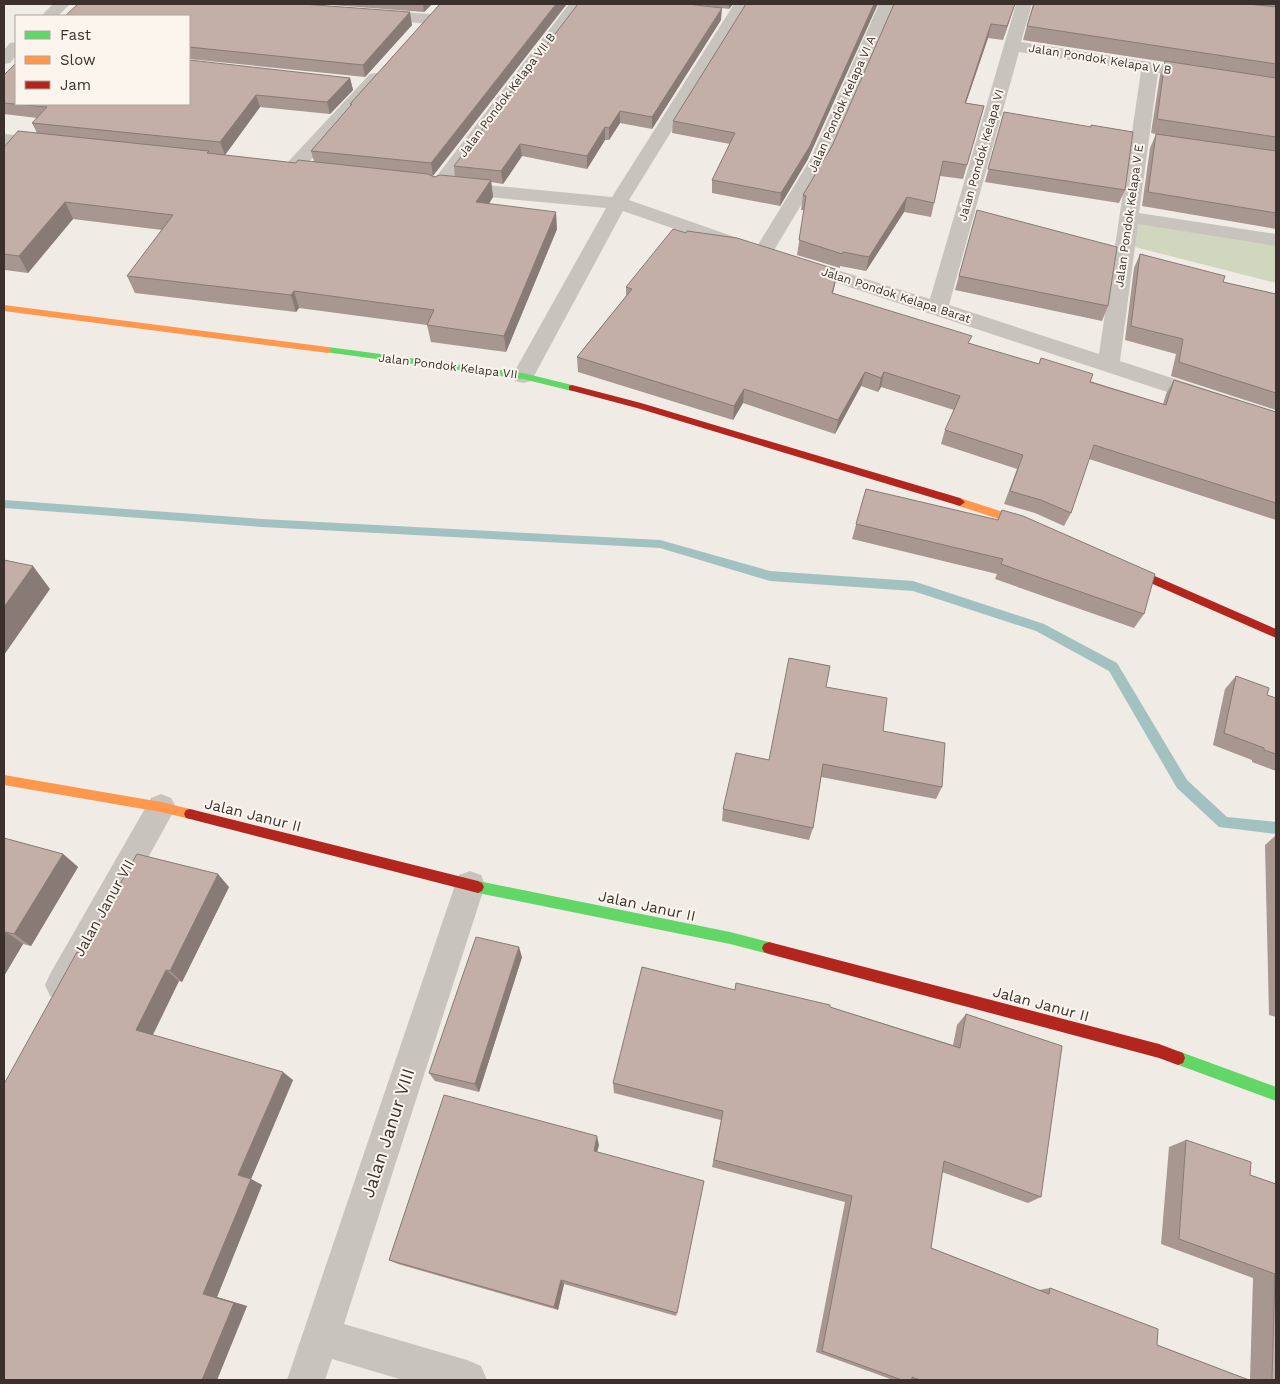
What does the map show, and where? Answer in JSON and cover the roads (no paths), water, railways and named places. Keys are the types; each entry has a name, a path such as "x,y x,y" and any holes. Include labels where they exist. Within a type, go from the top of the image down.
{"street":[{"path":"50,15 62,4"},
{"path":"416,34 442,4"},
{"name":"Jalan Pondok Kelapa VII B","path":"428,185 577,4"},
{"name":"Jalan Pondok Kelapa VI A","path":"763,253 820,160 887,4"},
{"name":"Jalan Pondok Kelapa VI","path":"938,307 1024,4"},
{"path":"714,14 738,10"},
{"name":"Jalan Pondok Kelapa VII","path":"4,308 523,376 618,203 738,10"},
{"path":"360,14 429,19"},
{"name":"Jalan Pondok Kelapa V B","path":"1012,46 1189,73"},
{"path":"4,59 15,48"},
{"path":"292,169 390,63"},
{"name":"Jalan Pondok Kelapa V E","path":"1108,366 1133,259 1129,217 1150,67"},
{"path":"351,82 370,85"},
{"path":"992,117 1012,120"},
{"path":"1120,137 1160,142"},
{"path":"4,139 61,145"},
{"name":"Jalan Pondok Kelapa Barat","path":"428,185 618,203 763,253 938,307 1108,366 1276,420"},
{"path":"1129,217 1276,240"},
{"path":"523,376 638,405 1025,522 1043,530"},
{"path":"1106,559 1276,634"},
{"name":"Jalan Janur II","path":"4,780 161,807 470,885 730,938 1159,1051 1276,1094"},
{"name":"Jalan Janur VII","path":"46,1010 161,807"},
{"name":"Jalan Janur VIII","path":"306,1380 470,885"},
{"path":"321,1336 467,1380"}],"waterway":[{"path":"4,504 262,523 660,544 770,576 913,586 1040,627 1113,667 1182,784 1224,823 1276,828"}]}
